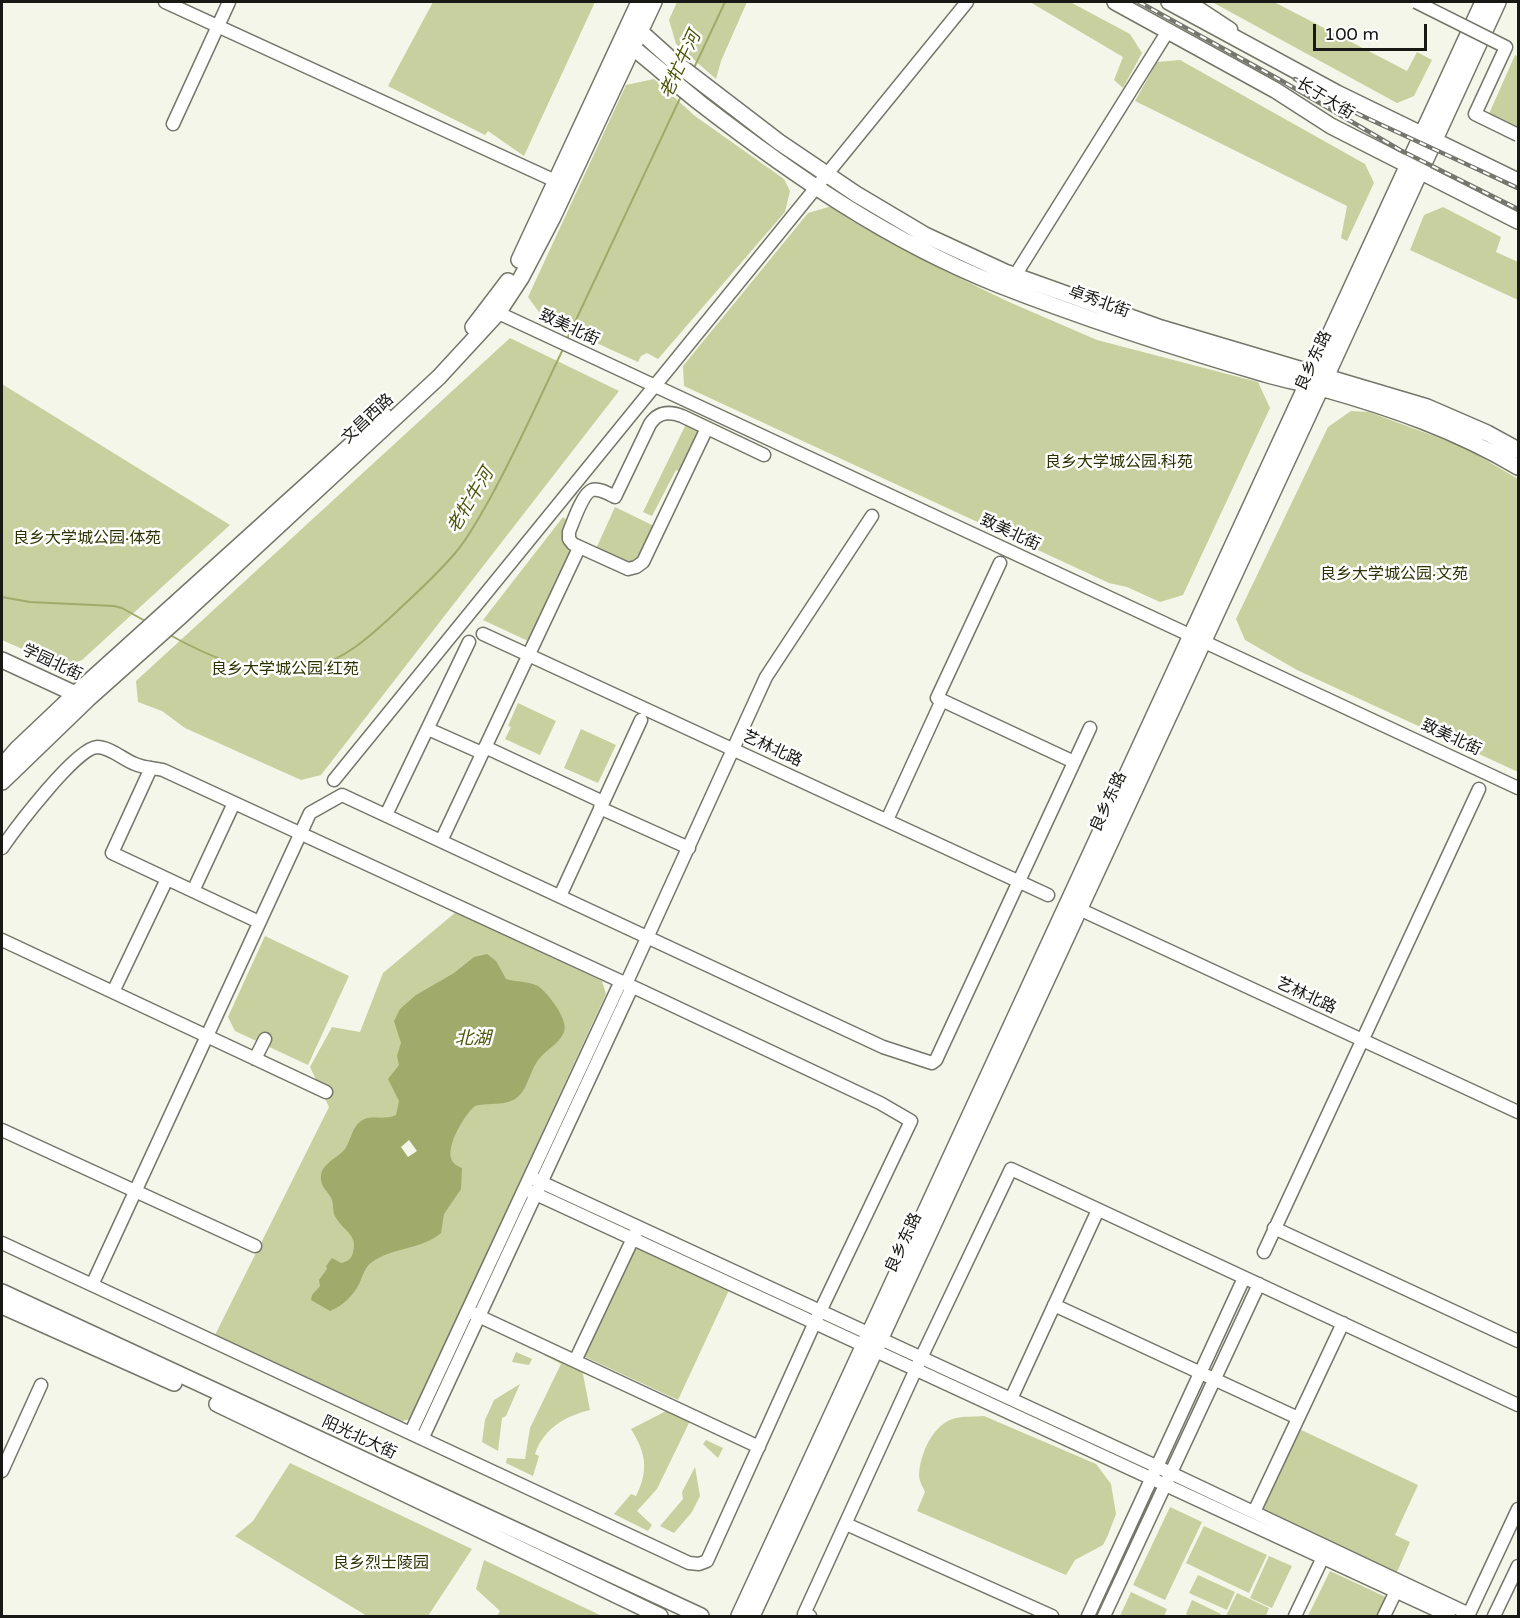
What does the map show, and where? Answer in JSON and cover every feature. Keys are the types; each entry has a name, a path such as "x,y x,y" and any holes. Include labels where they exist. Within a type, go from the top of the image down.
{"main road":[{"name":"文昌西路","path":"635,26 639,2"},
{"name":"文昌西路","path":"2,766 17,749 78,700 440,377 493,311 525,248 562,184 626,43 635,26 654,2"},
{"name":"长于大街","path":"1115,2 1275,90 1331,126 1518,220"},
{"name":"长于大街","path":"1169,2 1337,93 1518,181"},
{"name":"良乡东路","path":"739,1617 872,1342 1316,381 1427,137 1483,2"},
{"name":"良乡东路","path":"1427,137 1498,2"},
{"name":"卓秀北街","path":"635,26 672,60 779,142 856,194 925,235 1012,282"},
{"name":"卓秀北街","path":"626,43 700,102 816,188 911,246 1012,282 1168,346 1316,381 1424,420 1461,436 1518,467"},
{"path":"1316,381 1427,406 1487,433 1518,450"},
{"name":"良乡东路","path":"976,1117 1079,909 1197,638"},
{"name":"学园北街","path":"2,660 78,700"},
{"name":"学园北街","path":"2,668 78,700"},
{"name":"文昌西路","path":"2,782 78,700"},
{"name":"阳光北大街","path":"2,1292 701,1617"},
{"name":"阳光北大街","path":"2,1306 205,1398 660,1617"},
{"name":"良乡东路","path":"752,1617 872,1342"}],"street":[{"path":"165,2 562,184"},
{"path":"172,124 229,2"},
{"path":"334,780 967,2"},
{"path":"1192,2 1259,45 1276,60"},
{"path":"1416,2 1506,47 1475,114 1518,135"},
{"path":"1012,282 1168,31"},
{"name":"致美北街","path":"493,311 1518,788"},
{"path":"707,428 643,562 628,569 579,548 569,538 569,532 586,494 599,490 615,497 654,419 668,412 682,416 764,455"},
{"path":"417,1435 766,677 872,516"},
{"path":"441,841 579,548"},
{"path":"1000,563 937,698 1074,762"},
{"name":"艺林北路","path":"483,634 1048,895"},
{"path":"386,815 469,642"},
{"path":"887,820 942,700"},
{"path":"560,896 641,720"},
{"path":"92,1285 310,813 342,795 883,1047 932,1063 936,1060 1090,728"},
{"path":"428,729 484,750 689,848"},
{"path":"2,848 21,819 50,786 87,751 95,747 104,748 136,765 163,770 626,984 880,1103 911,1121 823,1319 759,1447 707,1561 699,1564 689,1563 2,1243"},
{"path":"151,768 112,853 259,922"},
{"path":"1264,1252 1479,789"},
{"path":"193,891 234,803"},
{"path":"113,992 167,879"},
{"name":"艺林北路","path":"1079,909 1518,1112"},
{"path":"2,940 326,1092"},
{"path":"255,1059 265,1039"},
{"path":"2,1130 255,1246"},
{"path":"810,1617 804,1614 846,1524 915,1362 1011,1169 1518,1406"},
{"path":"533,1185 1168,1478 1398,1587 1468,1615 1518,1509"},
{"path":"1011,1399 1098,1210"},
{"path":"1274,1228 1518,1341"},
{"path":"575,1361 636,1233"},
{"path":"1088,1617 1244,1278"},
{"path":"1104,1617 1259,1284"},
{"path":"1054,1305 1298,1418"},
{"path":"474,1314 759,1447"},
{"path":"1254,1512 1343,1323"},
{"path":"915,1362 1011,1399 1155,1472"},
{"path":"2,1471 41,1385"},
{"path":"1168,1478 1254,1512 1325,1552"},
{"path":"846,1524 1052,1617"},
{"path":"1295,1617 1325,1552"},
{"path":"1494,1617 1518,1566"},
{"path":"1384,1617 1398,1587"},
{"path":"1398,1587 1449,1617"}],"green space":[{"path":"433,2 595,2 524,156 488,131 485,135 388,86"},
{"path":"677,2 747,2 721,61 716,79 676,44 669,20"},
{"path":"1030,2 1070,2 1130,34 1142,53 1123,88 1114,80 1123,57"},
{"path":"1212,2 1274,2 1407,71 1417,52 1432,60 1414,96 1397,103"},
{"path":"1515,55 1518,57 1518,138 1485,123"},
{"path":"1180,60 1365,164 1374,183 1347,241 1341,238 1347,206 1135,101 1157,62"},
{"path":"654,79 695,116 784,179 790,191 785,212 658,359 647,353 641,356 638,362 544,319 528,297 626,85"},
{"name":"良乡大学城公园·科苑","path":"832,206 852,221 951,274 1097,340 1258,382 1270,408 1183,595 1160,602 1127,587 1109,583 684,386 683,366 808,213"},
{"path":"1443,207 1501,237 1496,252 1518,262 1518,300 1410,250 1424,215"},
{"name":"良乡大学城公园·红苑","path":"510,338 619,391 321,775 301,780 185,728 162,711 138,702 136,681"},
{"name":"良乡大学城公园·体苑","path":"2,384 230,525 82,660 63,667 2,640"},
{"name":"良乡大学城公园·文苑","path":"1351,411 1369,412 1464,447 1518,479 1518,772 1297,670 1245,640 1236,619 1328,427"},
{"path":"686,424 696,429 699,434 681,472 676,470 652,516 643,512"},
{"path":"615,507 654,526 637,561 623,564 595,551"},
{"path":"563,517 569,522 562,540 570,552 528,641 483,620"},
{"path":"518,703 556,721 540,755 505,739"},
{"path":"581,729 616,745 598,783 564,768"},
{"path":"456,912 602,981 606,994 410,1419 399,1422 215,1335 329,1107 310,1067 332,1027 360,1032 383,973"},
{"path":"265,936 349,976 308,1065 235,1031 228,1017"},
{"path":"635,1244 730,1288 678,1400 583,1356"},
{"path":"548,1348 581,1364 590,1410 564,1420 543,1437 535,1454 539,1456 533,1476 506,1463 507,1458 525,1459 530,1428 561,1364 544,1355"},
{"path":"516,1352 532,1359 529,1365 512,1362"},
{"path":"520,1384 506,1416 502,1418 498,1451 482,1442 485,1420 494,1400"},
{"path":"674,1407 690,1421 657,1489 637,1511 652,1525 648,1531 614,1514 631,1494 636,1496 643,1478 643,1454 631,1429"},
{"path":"984,1416 1096,1464 1111,1484 1116,1514 1108,1535 1103,1545 1075,1560 1066,1575 917,1511 925,1492 919,1477 922,1458 929,1440 948,1421 962,1417"},
{"path":"1297,1428 1418,1485 1395,1535 1410,1542 1397,1572 1260,1508"},
{"path":"706,1440 723,1448 718,1458 703,1444"},
{"name":"良乡烈士陵园","path":"290,1463 472,1549 428,1616 367,1616 235,1536 253,1521"},
{"path":"695,1467 700,1496 692,1512 674,1533 660,1526 683,1499 682,1492"},
{"path":"1170,1507 1202,1522 1165,1600 1133,1585"},
{"path":"1204,1526 1267,1555 1249,1593 1186,1563"},
{"path":"1269,1556 1292,1566 1272,1608 1250,1598"},
{"path":"484,1560 602,1616 497,1616 500,1611 476,1589"},
{"path":"1330,1571 1390,1599 1381,1616 1308,1616"},
{"path":"1198,1575 1235,1592 1227,1610 1189,1593"},
{"path":"1131,1592 1167,1609 1164,1616 1120,1616"},
{"path":"1237,1593 1269,1608 1266,1616 1226,1616"},
{"path":"1192,1600 1221,1614 1220,1616 1186,1614"}],"water":[{"name":"北湖","path":"487,954 496,961 506,979 530,983 542,989 561,1014 565,1027 564,1032 535,1064 520,1095 508,1102 475,1106 462,1122 450,1152 452,1161 462,1168 461,1189 444,1214 441,1233 425,1243 380,1257 372,1262 351,1296 330,1311 311,1300 312,1295 320,1286 319,1280 332,1258 341,1263 352,1257 354,1241 335,1216 332,1200 322,1183 321,1174 329,1162 342,1153 361,1121 396,1115 399,1101 388,1079 399,1065 397,1056 401,1043 394,1021 400,1009 416,995 454,973 474,957"}],"pier":[{"path":"409,1140 417,1151 408,1157 401,1147"}],"waterway":[{"name":"老牤牛河","path":"693,70 725,2"},
{"name":"老牤牛河","path":"567,339 682,94"},
{"name":"老牤牛河","path":"170,635 221,659 239,665 275,671 324,664 365,640 425,585 465,540 508,464 564,347"},
{"name":"老牤牛河","path":"2,597 30,602 114,606 147,622"}],"railway":[{"path":"1139,2 1282,81 1400,150 1518,209"},
{"path":"1295,79 1358,114 1518,188"}]}
